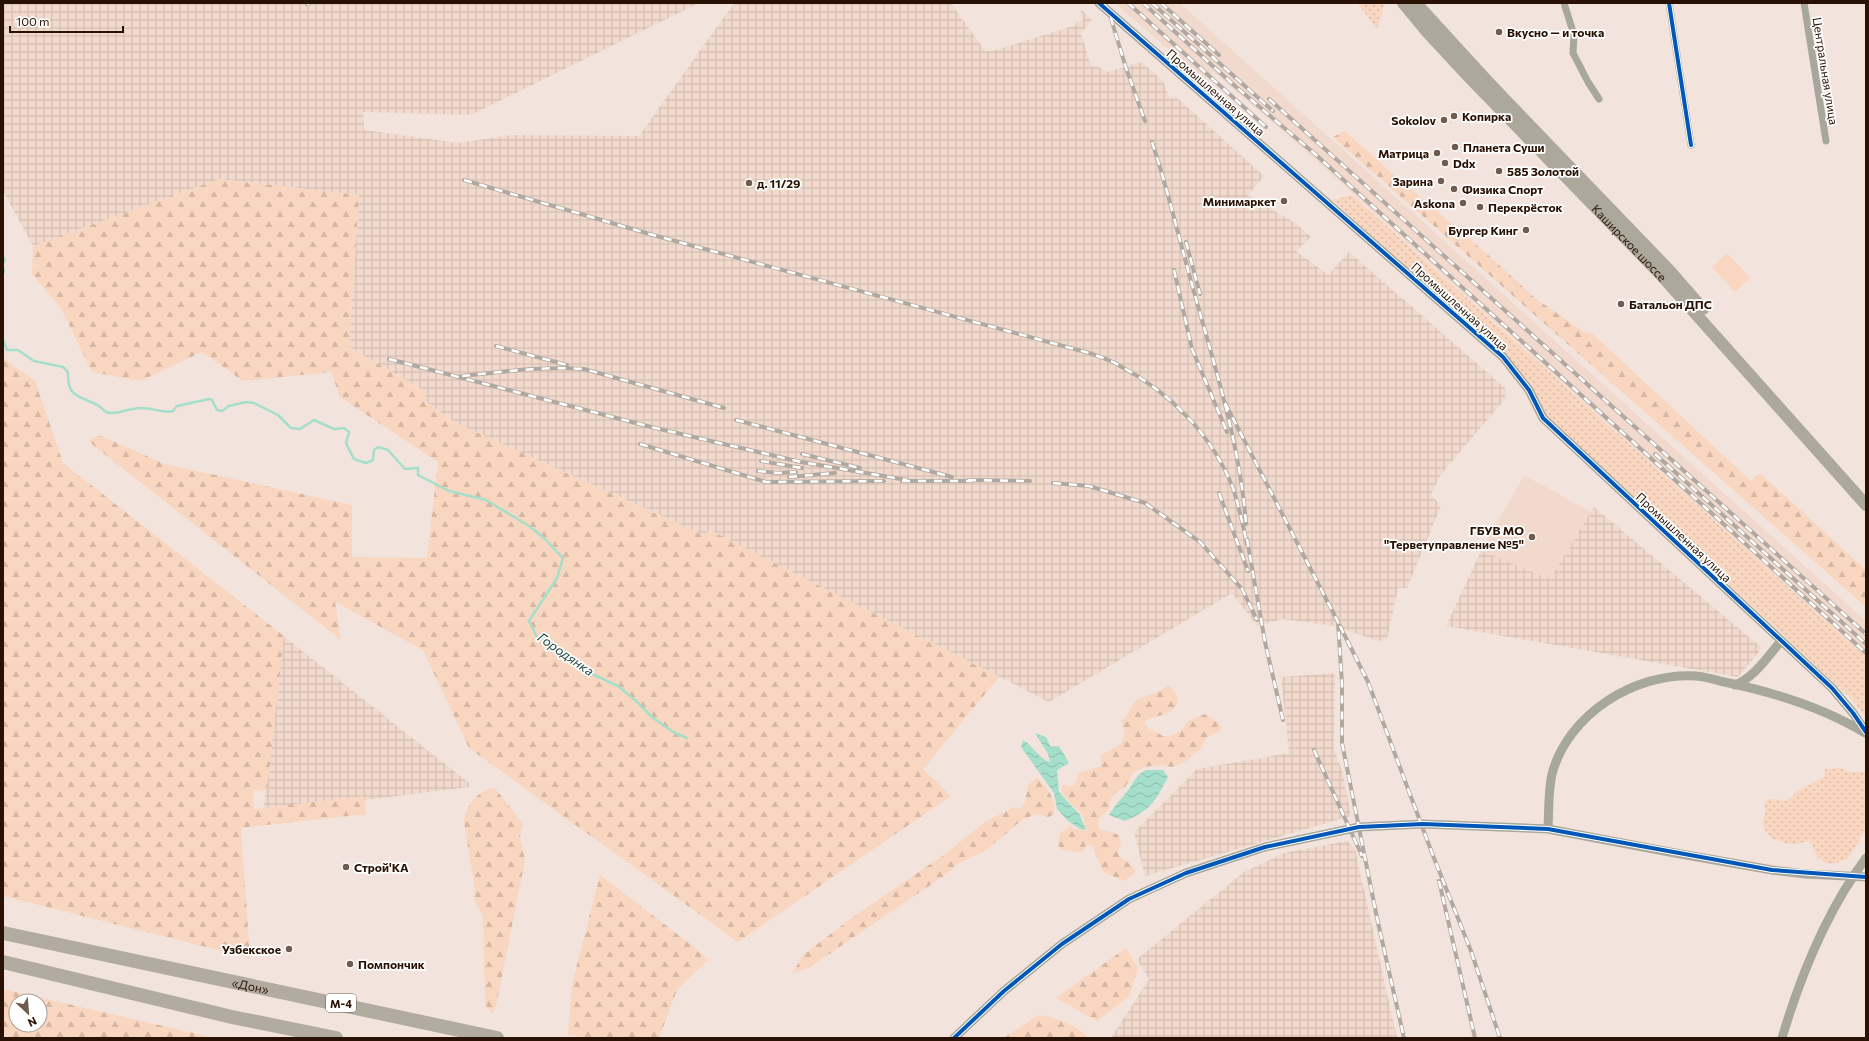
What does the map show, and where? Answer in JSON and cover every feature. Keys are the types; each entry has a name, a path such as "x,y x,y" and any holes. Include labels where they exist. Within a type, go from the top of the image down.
{"highway":[{"name":"«Дон»","path":"3,933 497,1038"},
{"path":"3,962 232,1017 336,1038"}],"main road":[{"name":"Каширское шоссе","path":"1414,5 1669,270 1866,493"},
{"name":"Каширское шоссе","path":"1414,5 1465,73 1661,275 1866,505"}],"street":[{"name":"Промышленная улица","path":"1099,3 1502,357 1529,390 1543,418 1837,694 1853,713 1866,733"},
{"path":"1564,3 1574,35 1573,53 1588,82 1599,99"},
{"path":"1669,3 1691,145"},
{"name":"Центральная улица","path":"1804,3 1826,142"},
{"path":"1735,685 1751,676 1781,641"},
{"path":"1548,828 1551,781 1560,754 1574,732 1586,717 1602,704 1620,693 1642,684 1666,678 1696,676 1766,692 1827,712 1866,733"},
{"path":"954,1038 1004,991 1062,944 1111,910 1156,886 1186,873 1266,847 1359,827 1423,824 1548,828 1772,870 1806,874 1866,877"},
{"path":"1782,1038 1795,994 1808,960 1828,919 1866,858"}],"shaded area":[{"path":"3,3 699,3 471,115 363,112 364,130 459,143 511,135 639,136 734,3 951,3 985,51 993,51 1076,25 1076,22 1083,20 1080,9 1092,19 1081,33 1091,66 1097,66 1108,72 1142,62 1163,81 1170,99 1175,96 1264,176 1248,195 1295,223 1311,237 1296,251 1328,275 1349,252 1506,389 1505,399 1441,474 1431,495 1441,506 1407,588 1398,588 1387,639 1378,641 1334,626 1282,619 1257,626 1232,593 1049,702 710,530 704,535 456,423 425,401 425,391 349,347 359,195 219,179 33,246 3,191"},
{"path":"1114,3 1180,3 1866,621 1866,657 1291,138 1213,72 1204,80"},
{"name":"ГБУВ МО \"Терветуправление №5\"","path":"1524,475 1591,512 1550,579 1481,551"},
{"path":"1594,507 1762,648 1738,677 1446,626 1481,551 1550,579"},
{"path":"281,634 469,783 469,787 263,813"},
{"path":"1335,673 1334,749 1343,774 1351,816 1145,876 1134,832 1197,769 1289,753 1281,677"},
{"path":"1347,841 1355,849 1397,1038 1111,1038 1149,979 1137,959 1244,872 1284,853"}],"green space":[{"path":"1357,3 1385,3 1377,29"},
{"path":"1345,131 1486,253 1535,298 1584,332 1593,334 1751,481 1760,473 1866,570 1866,607 1333,137"},
{"path":"219,179 359,195 349,347 425,391 425,401 456,423 703,535 710,530 999,677 923,769 951,796 738,942 469,748 423,650 335,602 341,640 88,441 99,435 165,464 352,505 352,557 427,558 438,462 340,397 331,372 243,381 202,352 140,381 92,372 61,308 32,274 33,246"},
{"path":"1352,195 1866,657 1866,718 1853,700 1547,416 1497,351 1333,200"},
{"path":"1727,253 1750,278 1735,292 1712,267"},
{"path":"3,358 35,381 63,463 284,636 267,790 253,791 254,809 364,796 366,814 241,828 250,958 3,896"},
{"path":"1168,686 1176,694 1177,704 1165,714 1144,722 1147,727 1163,736 1170,736 1181,731 1188,721 1205,714 1220,724 1221,730 1206,738 1201,749 1183,763 1172,767 1161,765 1144,767 1134,772 1125,787 1115,793 1111,798 1109,810 1100,817 1098,823 1100,829 1117,834 1121,842 1118,851 1119,856 1129,863 1136,872 1124,881 1103,872 1092,845 1086,845 1084,851 1078,852 1062,850 1058,845 1060,833 1070,826 1075,829 1087,831 1082,814 1069,802 1061,790 1064,785 1070,787 1075,784 1079,773 1101,766 1101,755 1121,744 1125,733 1121,721 1126,717 1134,702"},
{"path":"1841,768 1848,772 1866,772 1866,828 1847,859 1832,864 1824,862 1817,857 1810,841 1791,844 1772,839 1763,827 1763,820 1766,812 1764,805 1768,799 1784,801 1791,798 1796,792 1824,777 1825,769"},
{"path":"1037,778 1050,794 1054,803 1054,814 1049,817 1036,814 1022,820 985,851 957,864 948,873 810,967 792,974 803,955 853,917 945,854 985,822 1014,807 1020,809 1025,803 1028,785"},
{"path":"495,788 523,824 520,836 525,860 497,1002 493,1014 485,1005 483,917 473,897 475,890 464,821 470,804 474,799 483,792"},
{"path":"600,875 698,950 708,960 677,990 659,1038 588,1038 568,1035 572,984"},
{"path":"1126,948 1138,968 1129,997 1097,1021 1056,998"},
{"path":"3,989 20,993 8,993 8,1033 48,1033 48,999 215,1038 3,1038"},
{"path":"1038,1015 1072,1025 1089,1038 1004,1038"}],"water":[{"path":"1035,733 1046,737 1051,747 1059,746 1069,763 1057,770 1059,792 1080,815 1086,830 1080,829 1068,821 1057,809 1054,793 1021,747 1023,740 1043,759 1050,762 1048,754"},
{"path":"1146,770 1163,770 1168,777 1160,793 1152,804 1141,813 1125,821 1109,815 1138,776"}],"waterway":[{"name":"Городянка","path":"3,257 5,260 3,263"},
{"name":"Городянка","path":"3,268 3,274"},
{"name":"Городянка","path":"3,340 7,350 18,350 34,361 63,367 68,372 68,381 72,392 99,406 107,413 117,413 140,408 149,408 169,412 173,411 177,406 209,399 212,400 217,410 222,411 229,406 246,402 254,403 278,415 291,428 300,429 314,420 334,429 344,428 349,432 346,443 354,459 366,463 373,460 374,450 378,447 388,450 405,469 418,468 418,475 449,491 486,500 529,526 543,537 563,558 557,578 529,621 537,637 561,649 590,673 618,686 652,717 673,732 687,738"}],"railway":[{"path":"1104,3 1109,12 1126,68 1145,121"},
{"path":"1128,3 1266,127"},
{"path":"1143,3 1235,86 1315,154 1866,653"},
{"path":"1152,3 1273,111"},
{"path":"1161,3 1219,55"},
{"path":"1269,99 1866,634"},
{"path":"1152,142 1225,404 1238,464 1246,524"},
{"path":"464,180 653,235 1089,353 1113,362 1139,377 1173,402 1188,417 1214,450 1233,488 1247,544"},
{"path":"1186,242 1200,294"},
{"path":"1174,270 1192,349 1227,432"},
{"path":"496,346 567,365"},
{"path":"389,359 651,427 801,462 907,480"},
{"path":"462,376 538,369 584,369 724,408"},
{"path":"1225,403 1338,622 1342,684 1342,743 1377,918 1404,1038"},
{"path":"736,420 952,477"},
{"path":"640,444 766,482 884,481"},
{"path":"802,454 860,468"},
{"path":"1655,454 1866,644"},
{"path":"761,461 802,468"},
{"path":"758,471 778,473 796,472"},
{"path":"789,477 835,473"},
{"path":"968,480 1030,481"},
{"path":"902,481 972,481"},
{"path":"1053,483 1089,486 1145,503 1200,542 1242,589 1257,620"},
{"path":"1219,493 1248,571"},
{"path":"1247,539 1265,642 1283,720"},
{"path":"1340,626 1368,682 1432,853 1471,951 1500,1038"},
{"path":"1314,750 1362,856"},
{"path":"1439,881 1475,1038"}],"cycle path":[{"path":"1099,3 1503,357 1529,390 1543,418 1832,688 1853,713 1866,732"},
{"path":"1669,3 1691,145"},
{"path":"954,1038 1004,991 1062,944 1129,899 1186,873 1265,847 1359,827 1423,824 1548,829 1772,870 1866,877"}],"place":[{"name":"Вкусно — и точка","path":"1499,32"},
{"name":"Копирка","path":"1454,116"},
{"name":"Sokolov","path":"1444,120"},
{"name":"Планета Суши","path":"1455,147"},
{"name":"Матрица","path":"1437,153"},
{"name":"Ddx","path":"1445,163"},
{"name":"585 Золотой","path":"1499,171"},
{"name":"Зарина","path":"1441,181"},
{"name":"д. 11/29","path":"749,183"},
{"name":"Физика Спорт","path":"1454,189"},
{"name":"Минимаркет","path":"1284,201"},
{"name":"Askona","path":"1463,203"},
{"name":"Перекрёсток","path":"1480,207"},
{"name":"Бургер Кинг","path":"1526,230"},
{"name":"Батальон ДПС","path":"1621,304"},
{"name":"ГБУВ МО \"Терветуправление №5\"","path":"1532,537"},
{"name":"Строй'КА","path":"346,867"},
{"name":"Узбекское","path":"289,949"},
{"name":"Помпончик","path":"350,964"}]}
